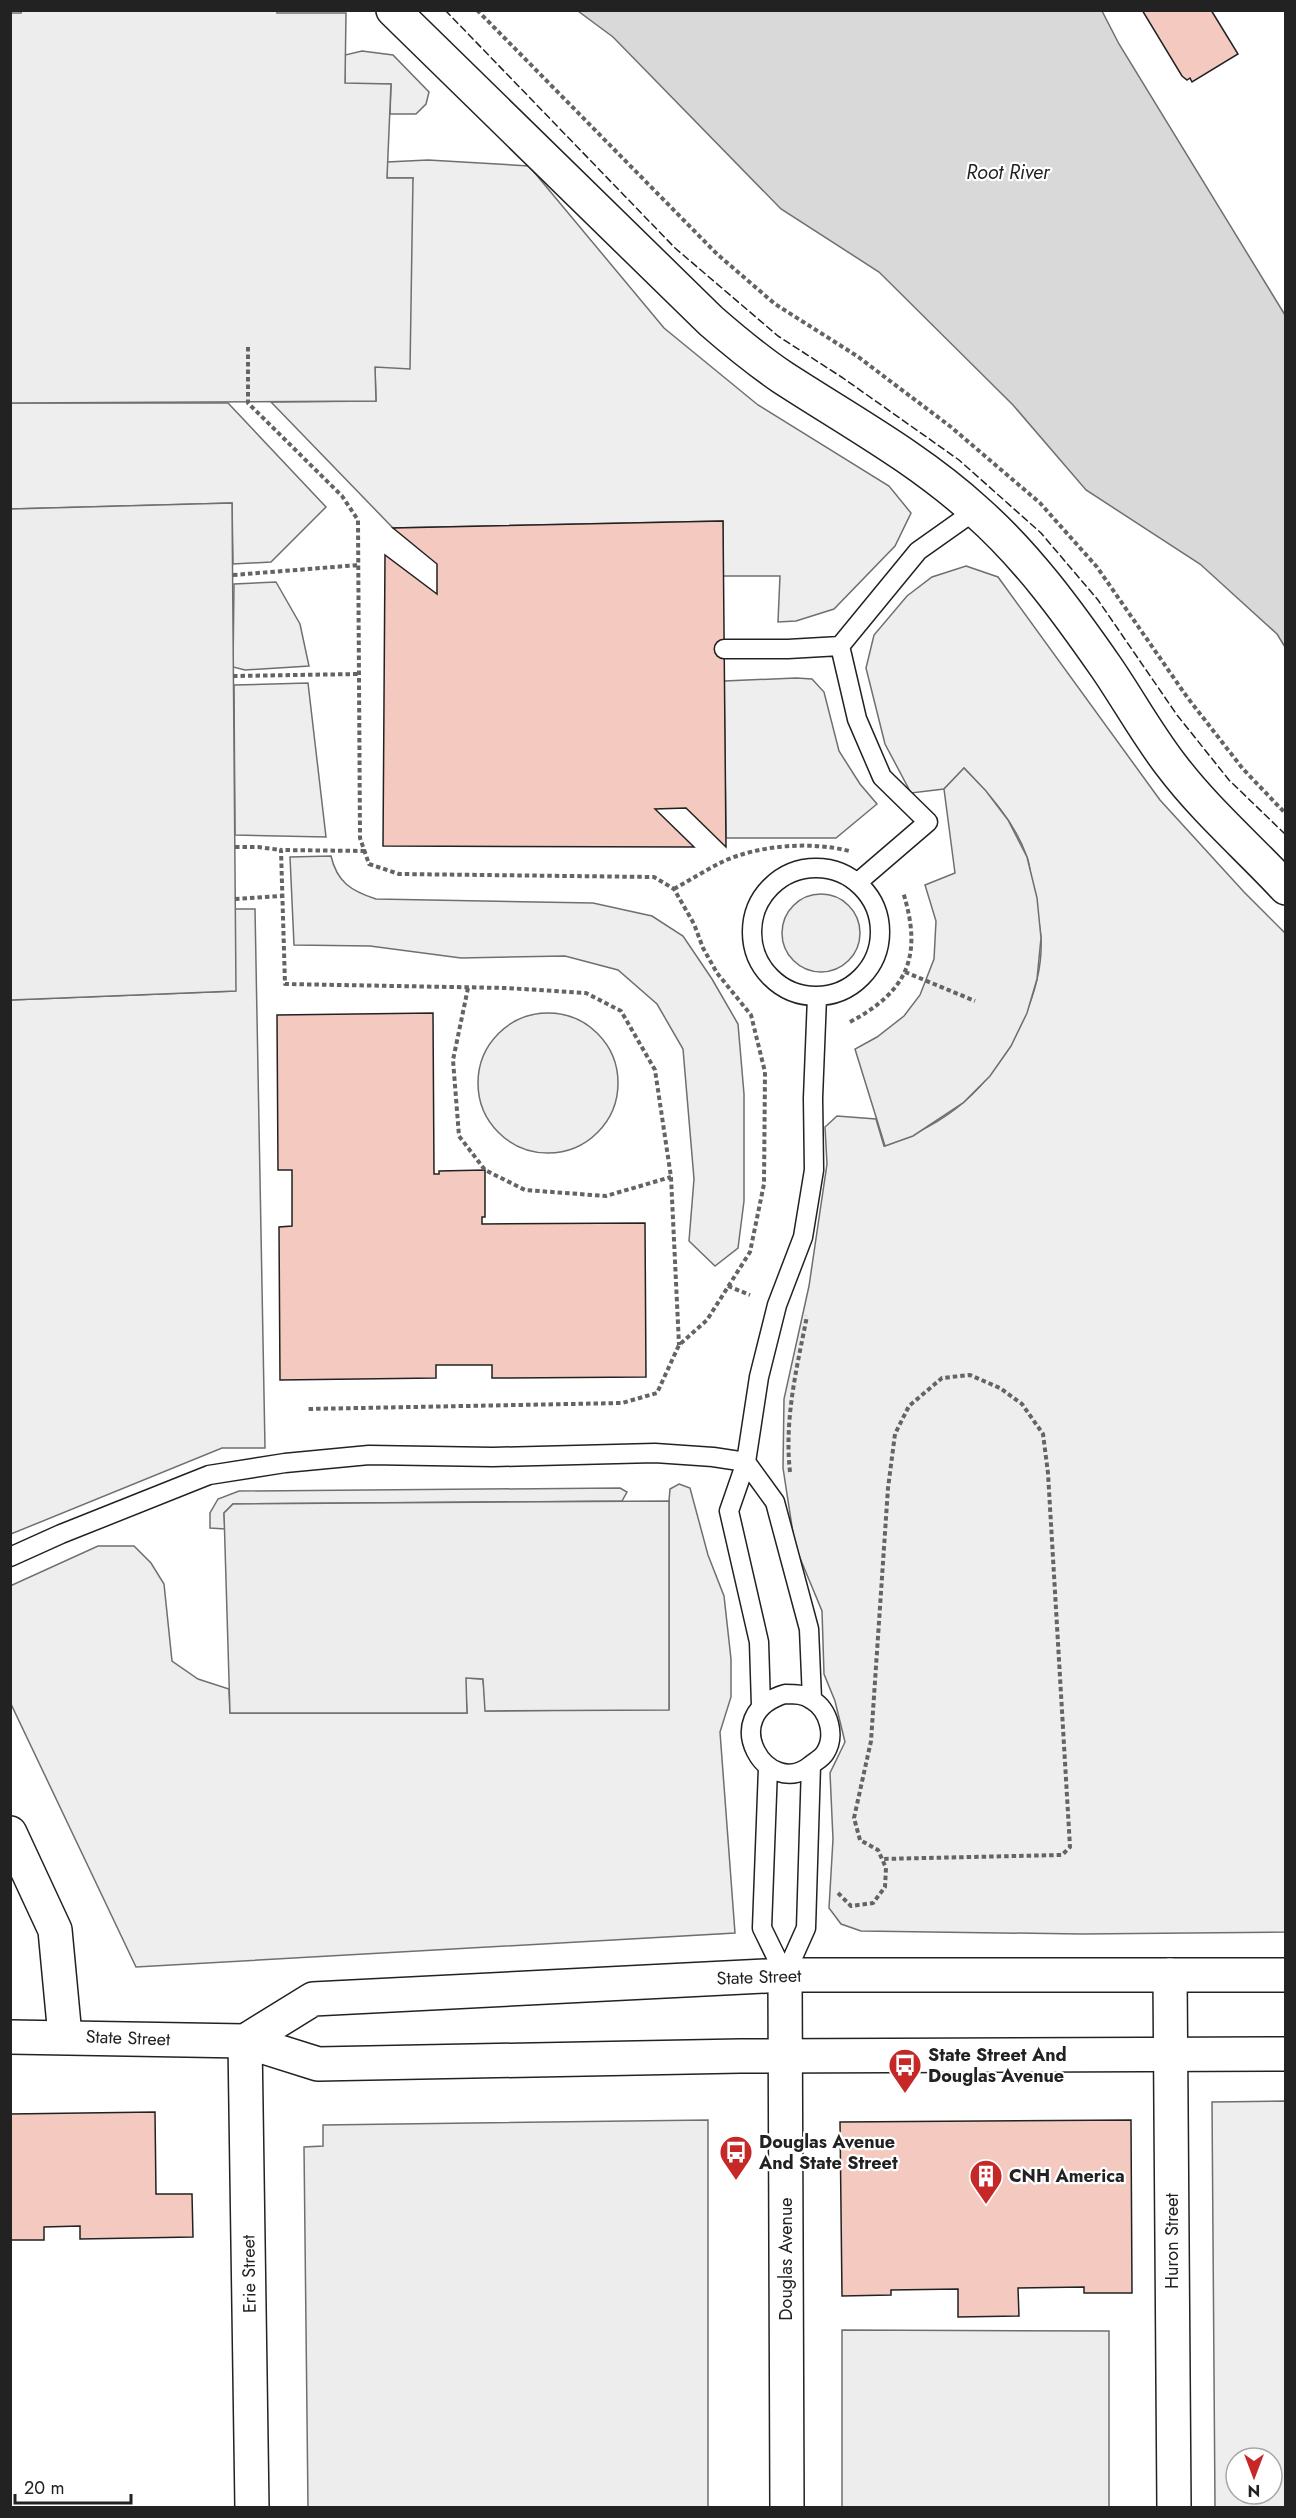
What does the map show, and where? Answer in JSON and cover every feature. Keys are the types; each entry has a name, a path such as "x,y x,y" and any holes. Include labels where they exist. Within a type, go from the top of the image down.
{"main road":[{"path":"393,10 711,321 781,376 908,457 976,510 1026,560 1054,596 1107,669 1144,727 1197,797 1286,888"},
{"path":"10,1833 55,1930 65,2036"},
{"name":"State Street","path":"245,2041 312,1999 784,1975 1286,1975"},
{"name":"Douglas Avenue","path":"784,1975 787,2508"},
{"name":"Huron Street","path":"1170,1975 1174,2508"},
{"name":"State Street","path":"10,2037 65,2036 245,2041 318,2064 785,2056 1286,2054"},
{"name":"Erie Street","path":"245,2041 252,2508"}],"lane":[{"path":"724,649 840,646 918,551 976,510"},
{"path":"840,646 857,719 882,777 928,822 857,883"},
{"path":"819,868 840,872 857,883 870,898 878,916 880,935 877,954 868,971 854,984 836,993 817,997 796,994 778,984 764,970 754,952 751,931 755,911 765,893 780,879 799,871 819,868"},
{"path":"761,1706 759,1642 729,1511 746,1462 759,1377 777,1305 804,1237 814,1170 813,1098 817,997"},
{"path":"10,1557 61,1534 209,1475 285,1463 369,1455 493,1457 656,1453 746,1462 775,1502 809,1629 812,1699"},
{"path":"785,1694 799,1694 812,1699 828,1719 829,1743 824,1755 805,1770 793,1773 768,1768 752,1744 752,1724 761,1706 773,1697 785,1694"},
{"path":"784,1975 806,1928 811,1765"},
{"path":"768,1768 762,1928 784,1975"}],"path":[{"path":"248,347 248,403 342,496 358,520 360,838 369,864 399,874 654,877 674,889 694,924 703,948 717,974 751,1015 765,1072 764,1184 750,1252 707,1320 679,1346 657,1393 622,1403 307,1409"},
{"path":"233,574 358,565"},
{"path":"233,676 359,674"},
{"path":"674,889 724,861 766,849 815,846 850,851"},
{"path":"235,847 365,851"},
{"path":"281,850 285,984 507,988 586,993 621,1011 656,1070 671,1178 679,1346"},
{"path":"850,1022 874,1010 890,996 904,972 912,946 911,917 903,892"},
{"path":"235,899 282,896"},
{"path":"904,972 975,1001"},
{"path":"468,988 453,1060 459,1136 485,1170 525,1190 606,1196 671,1178"},
{"path":"837,1886 838,1894 851,1906 873,1903 885,1887 886,1868 882,1859 878,1850 860,1840 854,1818 871,1741 888,1488 895,1434 909,1406 942,1378 970,1375 1000,1388 1022,1404 1043,1434 1050,1507 1070,1847 1062,1855 882,1859"}],"shaded area":[{"path":"22,10 277,10 277,13 346,13 345,83 391,84 387,178 413,178 410,369 375,367 376,401 11,403 10,13 21,13"},
{"path":"362,51 393,55 429,92 426,104 416,114 390,114 391,84 345,84 345,55"},
{"path":"428,160 529,166 664,328 758,405 889,486 911,513 895,546 834,609 796,621 778,622 780,576 723,576 723,521 393,528 271,402 376,401 375,367 413,178 387,178 387,162"},
{"path":"10,403 228,403 326,507 271,562 233,564 232,503 11,509"},
{"path":"232,503 236,991 11,1000 11,509"},
{"path":"966,566 998,577 1160,800 1285,933 1285,1932 1081,1934 861,1931 841,1924 829,1908 833,1839 830,1773 845,1742 835,1701 824,1674 822,1611 795,1546 783,1468 784,1399 809,1286 827,1164 825,1127 837,1116 876,1119 884,1146 906,1138 946,1116 979,1087 1008,1049 1029,1005 1040,960 1041,938 1029,866 1016,832 992,798 964,768 944,789 911,793 885,744 866,668 874,635 907,596 932,577"},
{"path":"276,582 300,624 309,666 245,670 233,667 234,584"},
{"path":"812,679 824,692 839,751 860,784 877,804 836,838 726,838 724,681"},
{"path":"308,683 326,837 235,835 234,685"},
{"path":"964,768 986,791 1008,820 1027,857 1037,898 1041,938 1037,979 1027,1013 1011,1046 990,1076 963,1103 913,1136 885,1146 855,1049 877,1037 904,1016 920,995 934,959 936,921 925,885 955,873 944,789"},
{"path":"331,856 337,873 346,884 359,893 376,899 593,903 652,916 683,936 712,979 738,1024 744,1094 744,1201 738,1248 715,1266 689,1241 694,1179 683,1049 657,1004 618,970 565,956 461,958 370,946 294,945 290,857"},
{"path":"821,894 836,897 849,905 857,918 860,933 857,948 849,961 836,969 821,972 806,969 793,961 785,948 782,933 785,918 793,905 806,897"},
{"path":"235,909 255,909 265,1448 222,1448 11,1534 10,1000 235,991"},
{"path":"548,1013 575,1019 587,1025 597,1034 606,1044 612,1056 618,1083 612,1110 606,1122 597,1132 587,1141 575,1147 548,1153 521,1147 509,1141 499,1132 490,1122 484,1110 478,1083 484,1056 490,1044 499,1034 509,1025 521,1019"},
{"path":"679,1484 690,1488 708,1555 724,1596 731,1659 731,1697 720,1732 735,1933 136,1967 11,1704 10,1586 98,1546 134,1546 151,1563 164,1584 172,1661 198,1679 229,1689 230,1713 467,1713 465,1678 483,1679 486,1711 669,1709 669,1501 670,1489"},
{"path":"620,1488 627,1492 622,1501 233,1504 224,1513 225,1529 210,1528 210,1513 218,1499 239,1491"},
{"path":"669,1501 669,1710 485,1711 483,1679 466,1678 467,1713 230,1713 224,1513 233,1504"},
{"path":"1285,2101 1285,2507 1215,2507 1212,2102"},
{"path":"708,2120 708,2507 308,2507 304,2147 323,2146 323,2125"},
{"path":"842,2330 1109,2331 1109,2507 842,2507"}],"water":[{"name":"Root River","path":"578,11 1102,11 1119,44 1285,315 1285,647 1277,634 1200,564 1086,490 1013,405 879,272 781,209 613,37"}],"building":[{"path":"1142,10 1211,10 1238,54 1192,82 1190,78 1187,80 1182,76"},
{"path":"723,521 726,847 686,808 655,809 694,847 383,846 385,555 437,594 437,564 393,528"},
{"path":"433,1013 434,1174 439,1174 439,1171 485,1170 485,1217 482,1217 482,1224 645,1223 646,1377 492,1378 492,1365 436,1365 436,1378 280,1380 279,1227 292,1226 292,1170 278,1170 277,1015"},
{"path":"155,2112 156,2194 192,2194 193,2237 80,2239 80,2226 44,2227 44,2240 10,2240 10,2114"},
{"name":"CNH America","path":"1131,2120 1132,2293 1084,2293 1084,2287 1018,2288 1019,2316 958,2317 958,2289 891,2290 891,2295 842,2296 840,2122"}],"fence":[{"path":"445,10 675,248 778,336 843,378 959,460 1041,533 1098,600 1177,715 1229,780 1286,835"}],"place":[{"name":"State Street And Douglas Avenue","path":"905,2094"},
{"name":"Douglas Avenue And State Street","path":"736,2181"},
{"name":"CNH America","path":"986,2205"}]}
